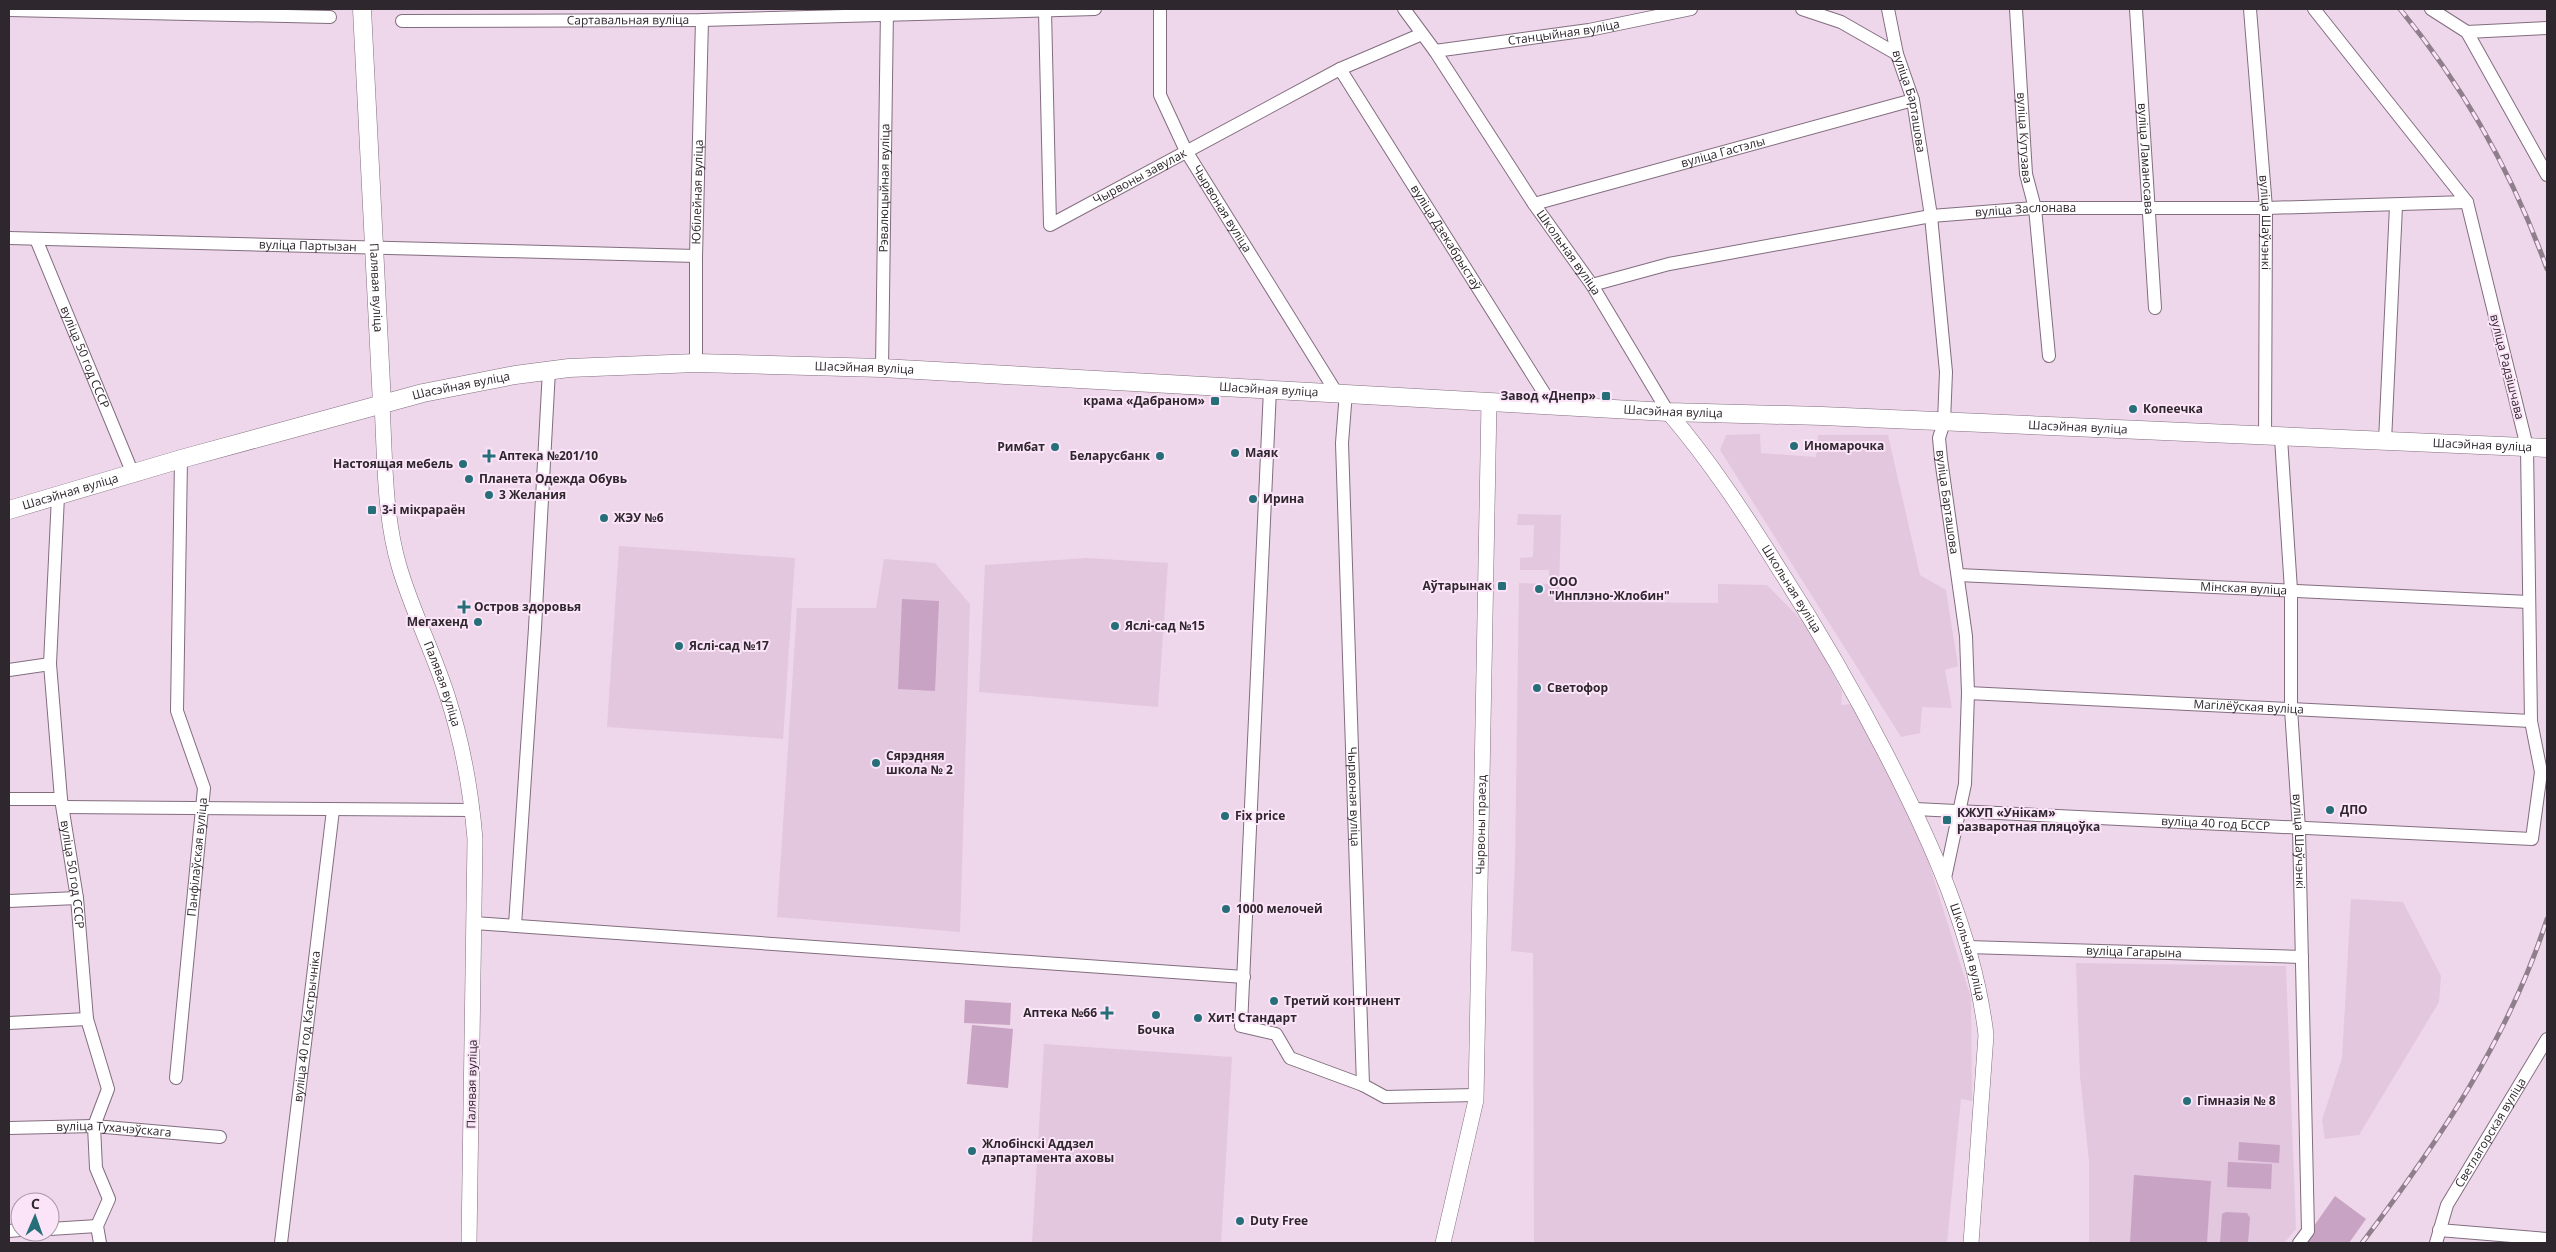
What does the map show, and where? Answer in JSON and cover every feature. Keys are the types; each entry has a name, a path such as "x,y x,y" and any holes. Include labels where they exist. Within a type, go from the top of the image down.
{"main road":[{"name":"Палявая вуліца","path":"362,9 376,247 382,404"},
{"name":"Шасэйная вуліца","path":"9,510 181,459 382,404 477,382 549,370 592,366 696,363 882,368 1341,392 1668,412 2547,448"}],"street":[{"name":"Сартавальная вуліца","path":"402,21 610,15 702,20 887,11 1045,11 1096,9"},
{"name":"Чырвоная вуліца","path":"1160,9 1160,95 1186,151 1341,392 1363,1085"},
{"name":"Школьная вуліца","path":"1404,9 1435,51 1534,204 1592,285 1668,412 1692,439 1731,492 1812,619 1849,683 1915,810 1945,878 1968,948 1982,1001 1986,1035 1971,1243"},
{"name":"Станцыйная вуліца","path":"1435,51 1589,30 1691,9"},
{"path":"1802,9 1841,22 1897,54"},
{"name":"вуліца Барташова","path":"1888,9 1897,54 1913,100 1931,216 1945,363 1944,422 1939,438 1940,459 1966,636 1968,693 1965,784 1945,878"},
{"name":"вуліца Кутузава","path":"2016,9 2026,174 2035,208 2049,356"},
{"name":"вуліца Ламаносава","path":"2136,9 2147,208 2155,308"},
{"name":"вуліца Шаўчэнкі","path":"2250,9 2266,208 2273,437 2291,590 2291,709 2299,829 2308,1231 2299,1243"},
{"name":"вуліца Радзішчава","path":"2314,9 2467,202 2527,447 2531,721 2541,772 2532,839"},
{"path":"2431,9 2467,32 2547,175"},
{"path":"9,10 330,17"},
{"name":"Рэвалюцыйная вуліца","path":"882,368 887,11"},
{"name":"Чырвоны завулак","path":"1045,11 1050,225 1340,69 1422,34"},
{"name":"Юбілейная вуліца","path":"696,363 696,256 702,20"},
{"path":"2467,32 2547,28"},
{"name":"вуліца Дзекабрыстаў","path":"1340,69 1552,404"},
{"name":"вуліца Гастэлы","path":"1534,204 1913,100"},
{"name":"вуліца Заслонава","path":"1592,285 1670,264 1931,216 2035,208 2266,208 2396,206 2467,202"},
{"path":"2385,441 2396,206"},
{"name":"вуліца Партызан","path":"9,238 696,256"},
{"name":"вуліца 50 год СССР","path":"36,239 133,474"},
{"path":"515,925 536,628 549,370"},
{"path":"1270,389 1242,1026 1276,1034 1290,1058 1363,1085 1385,1097 1476,1096"},
{"name":"Чырвоны праезд","path":"1443,1243 1476,1096 1489,402"},
{"name":"Палявая вуліца","path":"382,404 386,486 399,565 448,697 467,768 473,810 475,840 469,1243"},
{"name":"Панфілаўская вуліца","path":"176,1078 204,788 177,711 181,459"},
{"name":"вуліца 50 год СССР","path":"58,496 50,664 62,803 77,898 87,1019 108,1089 94,1126 96,1168 109,1199 97,1226"},
{"name":"Мінская вуліца","path":"1958,575 2528,602"},
{"path":"9,670 50,664"},
{"name":"Магілёўская вуліца","path":"1968,693 2531,721"},
{"path":"9,799 62,803 203,807 333,810 473,810"},
{"name":"вуліца 40 год Кастрычніка","path":"281,1243 333,810"},
{"name":"вуліца 40 год БССР","path":"1915,810 2532,839"},
{"path":"9,901 77,898"},
{"path":"474,923 1244,977"},
{"name":"вуліца Гагарына","path":"1968,948 2302,957"},
{"path":"9,1023 87,1019"},
{"name":"Светлагорская вуліца","path":"2436,1243 2447,1205 2547,1039"},
{"name":"вуліца Тухачэўскага","path":"9,1128 94,1126 220,1137"},
{"path":"60,1228 97,1226 100,1243"},
{"path":"2439,1230 2490,1239 2547,1239"}],"shaded area":[{"path":"1760,434 1761,453 1816,457 1818,435 1888,435 1920,575 1946,590 1958,666 1945,670 1952,708 1922,707 1920,733 1901,737 1720,450 1726,435"},
{"path":"1518,514 1561,515 1559,593 1595,594 1595,602 1718,603 1718,584 1767,585 1810,629 1842,692 1841,705 1853,704 1900,796 1927,857 1971,998 1972,1101 1961,1099 1947,1243 1534,1243 1533,953 1511,951 1515,861 1519,583 1549,584 1549,570 1520,570 1520,558 1533,557 1534,525 1517,525"},
{"path":"619,546 795,558 783,739 607,727"},
{"path":"1087,558 1168,563 1158,707 979,692 985,565"},
{"name":"Сярэдняя школа № 2","path":"884,559 935,563 970,604 960,932 777,917 797,608 876,608"},
{"path":"902,599 939,601 935,691 898,689"},
{"path":"2351,899 2403,902 2441,976 2439,1002 2359,1135 2325,1139 2322,1120 2342,1058"},
{"name":"Гімназія № 8","path":"2076,963 2286,966 2296,1229 2284,1243 2089,1243 2089,1161 2080,1076"},
{"path":"965,1000 1011,1003 1010,1025 964,1023"},
{"path":"972,1025 1013,1029 1008,1088 967,1084"},
{"path":"1044,1044 1232,1057 1221,1243 1032,1243"},
{"path":"2239,1142 2280,1145 2279,1163 2238,1160"},
{"path":"2228,1162 2272,1164 2271,1189 2227,1187"},
{"path":"2134,1175 2211,1181 2207,1243 2130,1243"},
{"path":"2335,1196 2366,1219 2349,1243 2302,1243"},
{"path":"2226,1212 2247,1213 2250,1218 2248,1243 2220,1243 2222,1214"}],"railway":[{"path":"2400,9 2445,69 2484,132 2519,199 2547,269"},
{"path":"2362,1243 2417,1167 2492,1048 2513,1006 2547,919"}],"place":[{"name":"Завод «Днепр»","path":"1606,396"},
{"name":"крама «Дабраном»","path":"1215,401"},
{"name":"Копеечка","path":"2133,409"},
{"name":"Иномарочка","path":"1794,446"},
{"name":"Римбат","path":"1055,447"},
{"name":"Маяк","path":"1235,453"},
{"name":"Аптека №201/10","path":"489,456"},
{"name":"Беларусбанк","path":"1160,456"},
{"name":"Настоящая мебель","path":"463,464"},
{"name":"Планета Одежда Обувь","path":"469,479"},
{"name":"3 Желания","path":"489,495"},
{"name":"Ирина","path":"1253,499"},
{"name":"3-і мікрараён","path":"372,510"},
{"name":"ЖЭУ №6","path":"604,518"},
{"name":"Аўтарынак","path":"1502,586"},
{"name":"ООО \"Инплэно-Жлобин\"","path":"1539,589"},
{"name":"Остров здоровья","path":"464,607"},
{"name":"Мегахенд","path":"478,622"},
{"name":"Яслі-сад №15","path":"1115,626"},
{"name":"Яслі-сад №17","path":"679,646"},
{"name":"Светофор","path":"1537,688"},
{"name":"Сярэдняя школа № 2","path":"876,763"},
{"name":"ДПО","path":"2330,810"},
{"name":"Fix price","path":"1225,816"},
{"name":"КЖУП «Унікам» разваротная пляцоўка","path":"1947,820"},
{"name":"1000 мелочей","path":"1226,909"},
{"name":"Третий континент","path":"1274,1001"},
{"name":"Аптека №66","path":"1107,1013"},
{"name":"Бочка","path":"1156,1015"},
{"name":"Хит! Стандарт","path":"1198,1018"},
{"name":"Гімназія № 8","path":"2187,1101"},
{"name":"Жлобінскі Аддзел дэпартамента аховы","path":"972,1151"},
{"name":"Duty Free","path":"1240,1221"}]}
